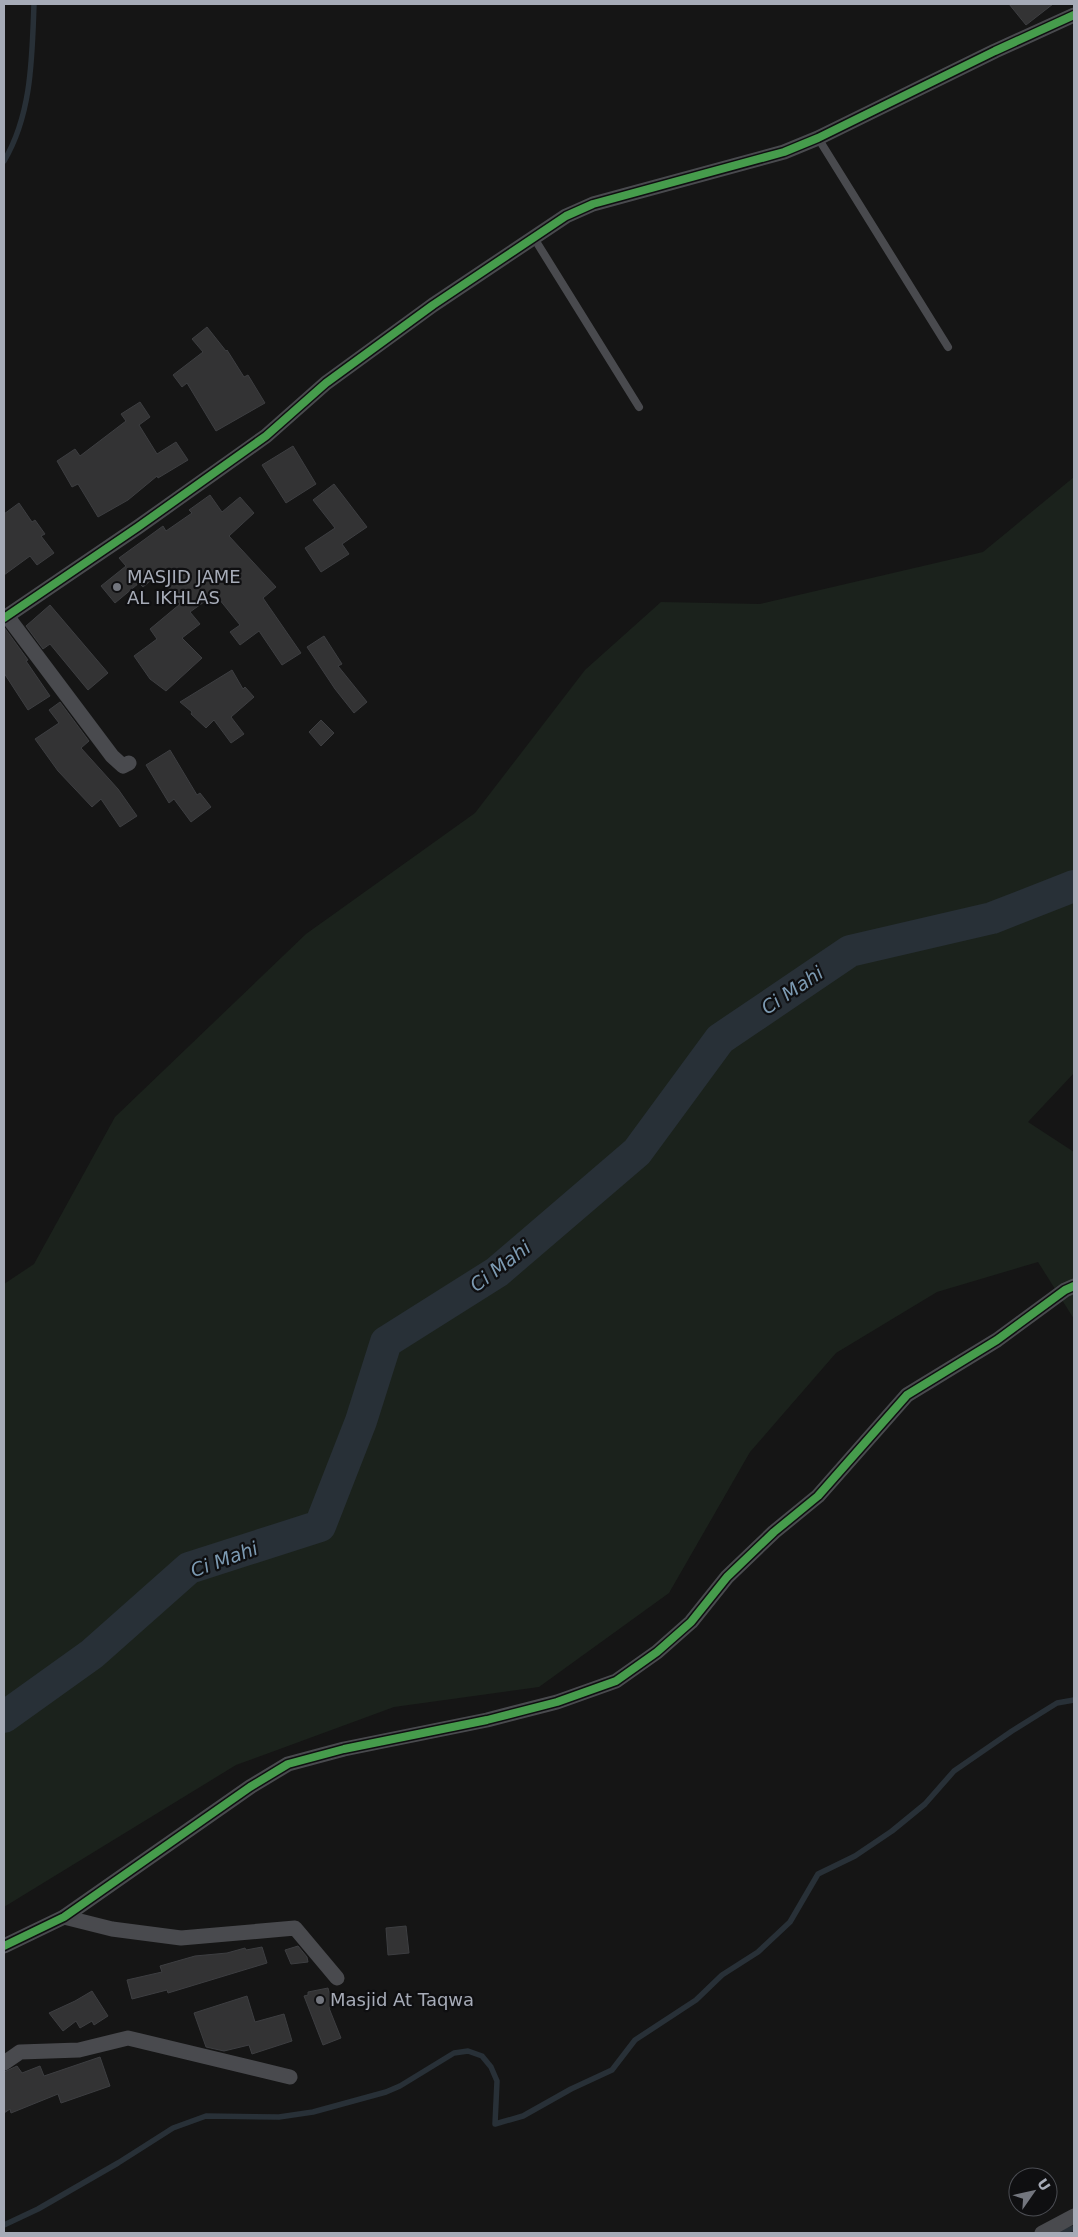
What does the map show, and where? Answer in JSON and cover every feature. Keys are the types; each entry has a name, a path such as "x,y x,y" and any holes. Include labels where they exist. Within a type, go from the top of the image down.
{"street":[{"path":"129,763 123,766 112,756 5,617 138,527 266,436 326,383 433,305 566,216 593,204 784,152 818,138 995,51 1074,15"},
{"path":"4,1946 64,1917 250,1786 288,1764 344,1749 487,1720 557,1702 616,1681 657,1652 692,1622 727,1577 774,1532 818,1496 908,1395 997,1340 1065,1290 1074,1286"},
{"path":"64,1917 112,1929 181,1938 295,1928 337,1978"},
{"path":"4,2063 20,2052 79,2050 128,2038 290,2077"},
{"path":"1042,2233 1074,2216"}],"lane":[{"path":"818,138 948,347"},
{"path":"534,238 639,407"}],"shaded area":[{"path":"1074,477 1074,1073 1028,1122 1074,1152 1074,1319 1038,1262 937,1292 836,1353 750,1452 669,1593 539,1687 394,1707 236,1765 4,1907 4,1284 34,1264 115,1117 306,934 475,813 585,670 661,602 760,604 983,552"}],"building":[{"path":"1009,4 1053,4 1026,25"},
{"path":"207,327 227,350 244,377 248,375 265,403 216,431 187,383 182,387 173,375 203,352 192,339"},
{"path":"140,402 150,417 139,425 157,454 176,442 188,460 158,478 157,476 128,500 98,517 78,484 72,487 57,461 75,449 80,456 126,421 121,414"},
{"path":"293,446 316,484 286,503 262,465"},
{"path":"334,484 367,527 342,544 349,554 321,572 305,548 335,528 313,500"},
{"path":"210,495 222,512 240,497 254,513 229,536 276,587 263,598 301,653 282,665 259,631 240,645 230,632 240,625 215,594 190,612 200,624 182,638 202,658 166,691 150,679 134,656 157,639 150,629 180,604 157,575 143,587 139,583 115,603 101,586 126,566 119,558 163,526 166,531 192,513 189,510"},
{"path":"19,503 32,522 35,520 45,534 41,536 54,553 37,565 30,556 4,575 4,514"},
{"path":"50,605 108,673 88,690 50,644 43,649 26,626"},
{"path":"4,627 28,660 26,661 50,696 28,710 4,673"},
{"path":"324,636 342,664 338,666 367,702 354,713 335,689 307,647"},
{"path":"232,670 243,689 245,687 254,697 231,717 244,734 231,743 214,720 206,728 180,702"},
{"path":"60,702 89,741 81,748 118,789 137,816 120,827 101,799 92,807 58,771 35,739 59,723 49,710"},
{"path":"321,720 334,733 321,746 309,732"},
{"path":"170,750 197,795 200,793 211,807 191,822 174,799 169,803 146,765"},
{"path":"406,1926 409,1953 388,1955 386,1928"},
{"path":"298,1946 307,1957 308,1962 291,1964 285,1950"},
{"path":"262,1947 267,1963 168,1993 167,1990 132,1999 127,1980 162,1972 160,1966 195,1956"},
{"path":"328,1988 333,2007 329,2008 341,2038 323,2045 304,1996 308,1995 308,1992"},
{"path":"92,1991 108,2016 94,2025 92,2021 80,2028 76,2021 63,2031 49,2013"},
{"path":"247,1996 255,2022 284,2014 292,2041 252,2054 249,2045 224,2051 206,2047 194,2013"},
{"path":"100,2057 110,2086 61,2103 58,2094 11,2113 10,2109 4,2113 4,2072 17,2066 22,2073 40,2066 44,2076"}],"waterway":[{"path":"4,161 20,124 29,85 34,4"},
{"name":"Ci Mahi","path":"4,1717 92,1654 189,1568 320,1526 361,1421 386,1342 497,1272 637,1152 720,1039 850,951 992,918 1074,886"},
{"path":"4,2225 38,2209 118,2163 173,2128 206,2116 279,2117 313,2112 386,2092 400,2086 454,2053 468,2051 482,2056 491,2067 497,2081 495,2124 523,2116 571,2089 612,2070 635,2040 696,2000 722,1975 758,1952 790,1922 818,1874 855,1856 892,1831 925,1804 954,1771 1012,1731 1057,1703 1074,1700"},
{"path":"1061,2233 1074,2228"}],"cycle path":[{"path":"4,618 138,527 266,436 326,383 433,305 566,216 593,204 784,152 818,138 995,51 1074,15"},
{"path":"4,1946 64,1917 250,1787 288,1764 344,1749 487,1720 557,1702 616,1681 657,1652 691,1622 727,1577 774,1532 818,1496 907,1395 997,1340 1065,1290 1074,1286"}],"place":[{"name":"MASJID JAME AL IKHLAS","path":"117,587"},
{"name":"Masjid At Taqwa","path":"320,2000"}]}
